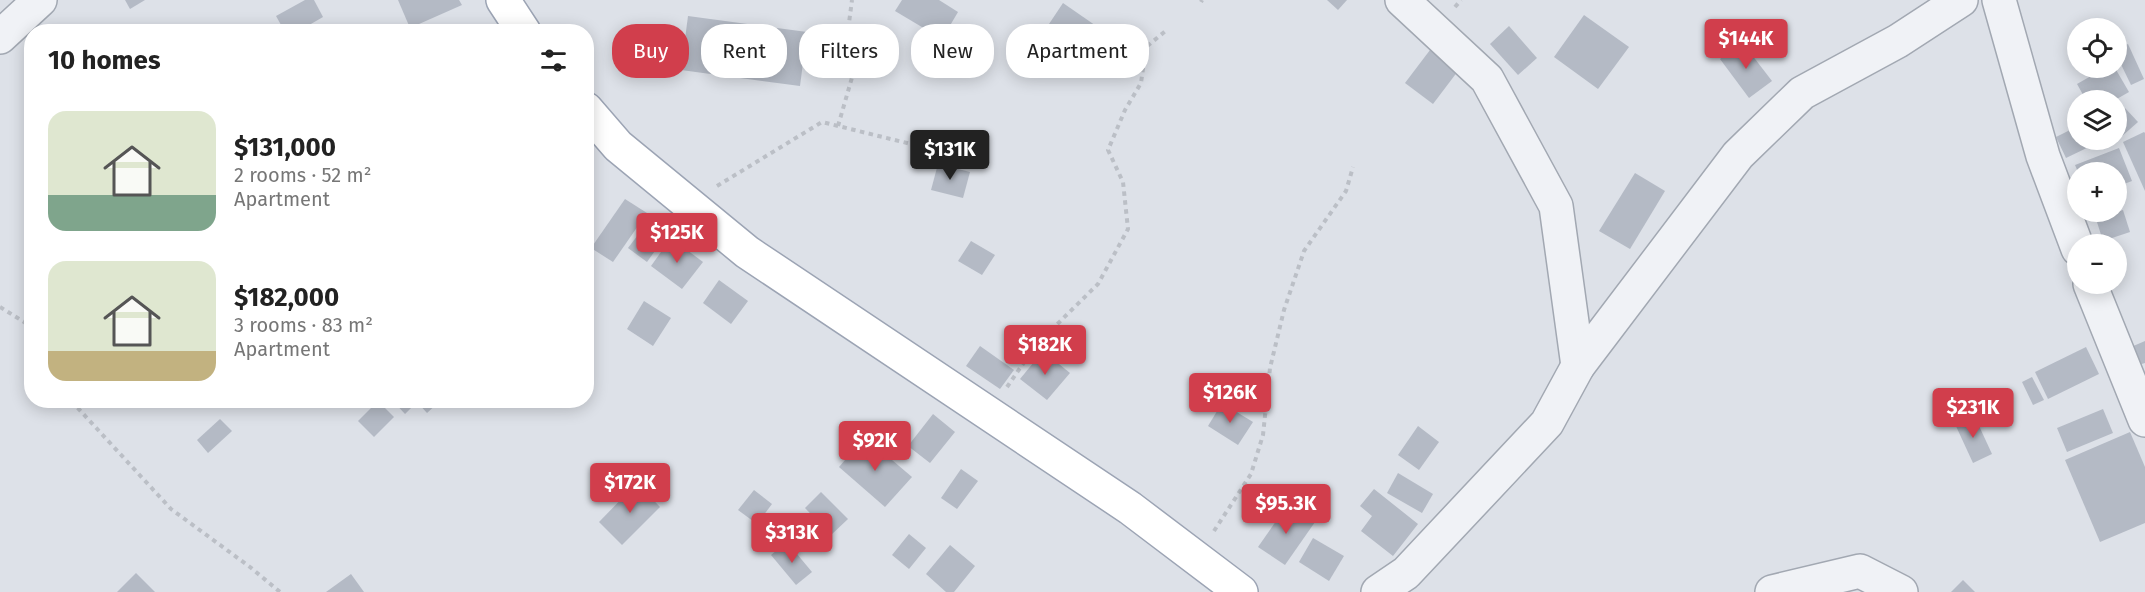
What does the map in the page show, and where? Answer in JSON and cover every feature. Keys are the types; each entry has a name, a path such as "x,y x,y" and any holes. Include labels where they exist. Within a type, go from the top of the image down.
{"main road":[{"path":"503,0 519,24"},
{"path":"594,118 618,146 747,252 988,415 1051,453 1197,556 1241,592"}],"street":[{"path":"0,37 40,0"},
{"path":"1402,0 1488,80 1556,206 1578,366"},
{"path":"1378,592 1406,573 1547,423 1578,366 1738,155 1802,93 1898,41 1961,0"},
{"path":"1999,0 2043,156 2072,234"},
{"path":"2094,294 2145,420"},
{"path":"1772,592 1860,571 1900,592"}],"path":[{"path":"838,126 853,74 849,23 852,0"},
{"path":"988,415 1036,345 1098,284 1128,229 1123,182 1108,150 1125,110 1141,83 1146,47 1168,29"},
{"path":"688,204 822,122 919,146"},
{"path":"1197,556 1251,474 1263,435 1270,368 1284,310 1304,251 1346,191 1353,167"},
{"path":"0,307 24,322"},
{"path":"78,408 171,509 280,592"}],"building":[{"path":"125,0 145,0 130,9"},
{"path":"305,0 314,0 323,17 311,24 280,24 276,16"},
{"path":"398,0 459,0 462,5 419,24 408,24"},
{"path":"902,0 939,0 958,12 951,24 917,24 895,11"},
{"path":"1327,0 1347,0 1338,10"},
{"path":"1063,3 1093,24 1049,24"},
{"path":"1584,15 1629,47 1598,89 1554,57"},
{"path":"688,16 748,24 701,24 701,73 689,71 689,24 687,24"},
{"path":"1509,26 1537,58 1518,75 1490,44"},
{"path":"787,29 799,31 800,86 740,78 787,78"},
{"path":"1742,42 1772,81 1749,98 1720,59"},
{"path":"2127,44 2144,79 2131,85 2127,77"},
{"path":"1430,50 1458,71 1433,104 1405,83"},
{"path":"2088,78 2121,78 2129,92 2127,93 2127,90 2080,90 2077,84"},
{"path":"2127,110 2138,122 2127,132"},
{"path":"2067,132 2067,150 2083,150 2066,158 2056,137"},
{"path":"2145,133 2145,191 2127,150 2127,140"},
{"path":"2114,150 2120,150 2125,162 2083,162"},
{"path":"938,164 970,172 963,198 931,190"},
{"path":"2127,168 2132,181 2127,183"},
{"path":"1635,173 1665,191 1630,249 1599,231"},
{"path":"625,199 647,213 613,262 594,250 594,244"},
{"path":"2097,222 2127,222 2130,232 2124,234 2101,234"},
{"path":"644,227 662,241 647,262 628,248"},
{"path":"671,238 703,262 682,289 651,266"},
{"path":"971,241 995,255 982,275 958,261"},
{"path":"719,280 748,301 731,324 703,303"},
{"path":"644,301 671,318 653,346 627,329"},
{"path":"2145,341 2145,363 2138,365 2131,347"},
{"path":"980,346 1014,370 1000,389 966,366"},
{"path":"2086,347 2099,374 2048,399 2035,372"},
{"path":"1043,351 1070,373 1047,400 1020,379"},
{"path":"2032,377 2044,400 2033,405 2022,382"},
{"path":"1222,403 1253,422 1238,445 1208,426"},
{"path":"371,408 385,408 394,417 374,437 358,421"},
{"path":"399,408 411,408 405,414"},
{"path":"422,408 432,408 427,413"},
{"path":"2103,409 2113,433 2067,452 2057,428"},
{"path":"933,414 955,432 930,463 908,446"},
{"path":"1974,415 1992,454 1973,463 1955,424"},
{"path":"220,419 232,431 208,453 197,440"},
{"path":"1418,426 1439,442 1419,470 1398,455"},
{"path":"2130,432 2145,467 2145,523 2100,542 2065,460"},
{"path":"865,437 912,477 885,507 839,467"},
{"path":"961,469 978,481 957,509 941,498"},
{"path":"1398,473 1433,494 1422,513 1387,493"},
{"path":"637,483 660,507 622,545 599,522"},
{"path":"1374,489 1418,524 1393,556 1361,531 1372,516 1360,506"},
{"path":"754,490 772,504 757,524 738,510"},
{"path":"821,492 848,519 831,535 805,508"},
{"path":"1288,504 1315,522 1285,565 1258,547"},
{"path":"909,534 926,548 909,569 892,555"},
{"path":"1313,538 1344,556 1329,581 1299,562"},
{"path":"787,542 812,572 796,585 771,555"},
{"path":"950,545 975,566 954,592 946,592 926,574"},
{"path":"136,573 155,592 117,592"},
{"path":"351,574 364,592 326,592"},
{"path":"1963,580 1975,592 1951,592"}]}
